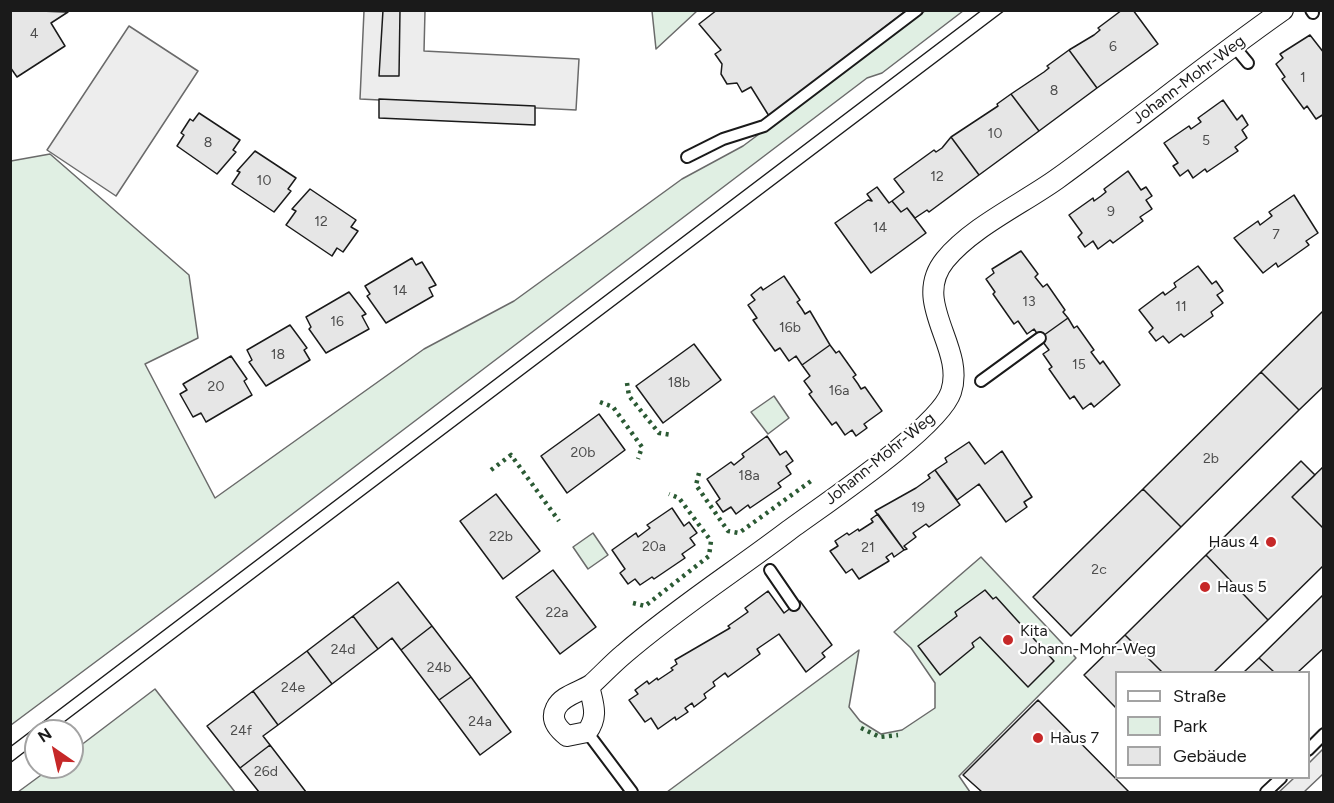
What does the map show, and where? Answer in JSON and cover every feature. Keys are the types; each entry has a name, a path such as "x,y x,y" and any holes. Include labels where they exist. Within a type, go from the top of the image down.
{"street":[{"name":"Johann-Mohr-Weg","path":"587,732 567,736 556,726 554,717 556,706 564,699 589,686 625,653 898,449 933,418 945,404 954,379 953,365 932,294 936,276 944,261 960,246 1054,181 1233,45 1283,10"},
{"path":"587,732 594,722 595,711 589,686"}],"lane":[{"path":"687,157 723,139 764,126 916,10"},
{"path":"1233,45 1248,63"},
{"path":"981,381 1040,338"},
{"path":"770,570 794,605"},
{"path":"587,732 632,792"},
{"path":"1310,748 1323,735"},
{"path":"1266,792 1279,779"}],"green space":[{"path":"652,10 697,11 656,49"},
{"path":"925,11 963,11 882,73 867,78 11,725 11,161 50,154 189,275 198,338 145,364 215,498 424,349 514,301 682,179 743,146"},
{"path":"774,396 789,418 768,434 751,412"},
{"path":"593,533 608,555 588,569 573,547"},
{"path":"981,557 1076,658 959,776 970,792 667,792 859,650 849,707 860,721 881,734 902,730 935,708 935,683 911,648 894,632"},
{"path":"155,689 235,792 18,792 36,779 84,779 84,743"}],"shaded area":[{"path":"364,11 425,11 424,51 579,59 576,110 360,99"},
{"path":"129,26 198,71 116,196 47,150"},
{"path":"1323,749 1323,774 1304,792 1279,792 1293,779 1310,779 1310,762"}],"building":[{"path":"10,10 68,12 51,23 65,46 17,77 10,67"},
{"path":"383,10 400,10 399,76 379,76"},
{"path":"717,10 907,10 769,116 751,87 742,92 737,83 727,84 721,74 722,64 715,54 721,50 699,24"},
{"path":"1122,10 1133,10 1158,44 1097,88 1069,50 1094,35 1100,30 1098,28"},
{"path":"1310,35 1324,53 1324,114 1316,119 1307,106 1304,109 1282,79 1285,77 1276,64 1283,58 1280,54"},
{"path":"1069,50 1097,88 1039,131 1011,94 1044,72 1049,68 1047,66"},
{"path":"1011,94 1039,131 979,175 951,137 998,106 997,104"},
{"path":"379,99 535,106 535,125 379,118"},
{"path":"1223,100 1237,120 1242,115 1248,125 1242,130 1247,138 1235,147 1238,151 1207,172 1205,169 1193,178 1188,170 1180,176 1173,166 1178,163 1164,143 1189,126 1191,129 1201,122 1198,118"},
{"path":"199,113 240,140 233,150 236,152 217,174 177,146 184,135 181,133 190,119 193,121"},
{"path":"951,137 979,175 929,212 927,210 915,218 907,208 901,212 892,201 904,192 894,179 934,150 936,152 942,148"},
{"path":"255,151 296,178 288,189 291,191 274,212 232,184 240,172 237,171"},
{"path":"1128,171 1141,190 1146,187 1152,196 1146,200 1152,209 1140,217 1143,221 1113,243 1110,240 1098,249 1093,241 1085,247 1078,237 1082,233 1069,215 1093,198 1094,201 1101,196 1106,192 1104,189"},
{"path":"877,187 889,203 892,201 901,212 907,208 926,233 871,273 835,223 868,200 872,201 867,194"},
{"path":"310,189 356,220 351,227 358,231 343,252 337,248 332,256 286,225 296,211 292,209"},
{"path":"1294,195 1318,233 1306,241 1309,245 1278,267 1276,263 1263,273 1234,238 1258,221 1260,225 1272,216 1269,212"},
{"path":"1021,251 1038,274 1035,277 1043,287 1047,284 1068,318 1040,338 1034,329 1027,334 1018,321 1014,324 993,294 995,292 986,279 994,273 992,269"},
{"path":"412,258 416,265 422,262 436,285 429,288 433,296 386,323 367,296 370,294 365,286"},
{"path":"1198,266 1212,284 1216,281 1223,291 1217,295 1223,303 1211,312 1213,316 1184,337 1181,334 1169,343 1163,336 1156,341 1149,332 1153,328 1139,310 1163,292 1165,295 1176,287 1174,283"},
{"path":"784,276 800,300 797,302 805,314 810,311 830,345 802,365 796,356 789,361 780,348 775,351 753,320 757,318 748,305 755,300 751,295 761,287 763,290"},
{"path":"349,292 366,314 362,316 369,329 326,353 309,329 311,327 306,317"},
{"path":"1324,310 1324,386 1299,410 1261,372"},
{"path":"1068,318 1074,328 1077,326 1094,350 1091,352 1100,364 1103,361 1120,385 1094,407 1091,403 1083,409 1074,396 1070,399 1049,369 1052,367 1043,354 1049,350 1040,338"},
{"path":"290,325 307,348 304,350 310,360 266,386 249,362 252,360 247,350"},
{"path":"694,344 721,380 663,423 636,386"},
{"path":"830,345 836,353 839,351 856,375 853,377 861,389 865,387 882,411 864,424 867,428 856,436 852,430 845,435 836,422 832,425 809,394 812,392 804,381 810,376 802,365"},
{"path":"231,356 247,379 244,381 252,395 206,422 201,413 193,417 180,394 187,390 183,384"},
{"path":"1261,372 1299,410 1181,527 1143,489"},
{"path":"599,414 625,450 567,493 541,456"},
{"path":"767,436 780,455 786,451 793,461 786,466 791,474 778,483 781,487 750,508 748,505 736,514 731,507 723,512 716,502 720,499 707,479 731,462 734,465 744,457 742,454"},
{"path":"969,442 985,464 1002,451 1032,497 1024,502 1027,507 1006,522 979,484 957,500 935,470 947,462 945,458"},
{"name":"Haus 4","path":"1301,461 1315,475 1292,497 1324,529 1324,565 1268,620 1206,555"},
{"path":"1324,466 1324,529 1292,497"},
{"path":"935,470 960,505 929,527 926,524 913,533 916,537 904,546 907,549 904,550 875,511 916,488 930,478 928,475"},
{"path":"1143,489 1181,527 1071,636 1033,597"},
{"path":"496,494 540,551 503,579 460,521"},
{"path":"672,508 684,526 689,522 697,533 690,538 695,545 682,554 685,558 654,579 652,577 640,585 635,579 628,584 620,573 625,569 612,550 636,533 638,537 650,528 647,525"},
{"path":"878,514 904,550 894,557 892,553 886,557 889,561 859,579 852,569 846,573 830,551 838,546 835,541 847,533 849,535 858,529 859,531 873,522 871,519"},
{"name":"Haus 5","path":"1206,555 1268,620 1215,671 1161,671 1125,635"},
{"path":"553,570 596,627 560,654 516,597"},
{"path":"398,582 432,626 401,650 392,638 378,649 353,616"},
{"name":"Kita Johann-Mohr-Weg","path":"985,590 993,599 996,597 1054,661 1028,687 980,637 972,643 974,647 940,675 918,646 957,616 955,612"},
{"path":"768,591 784,613 800,601 832,645 822,653 825,657 806,672 779,634 757,649 760,654 728,677 725,673 713,682 715,686 704,694 706,698 694,707 692,703 685,708 688,712 676,720 675,717 658,729 651,718 645,722 629,700 638,694 635,690 647,681 649,684 657,678 658,680 673,670 671,668 677,664 675,660 730,628 728,626 748,612 745,608"},
{"path":"1324,594 1324,648 1299,671 1273,671 1259,658"},
{"path":"353,616 378,649 332,684 307,651"},
{"path":"432,626 471,677 439,700 401,650"},
{"path":"1125,635 1161,671 1115,671 1115,707 1084,675"},
{"path":"307,651 332,684 278,725 253,691"},
{"path":"1259,658 1273,671 1245,671"},
{"path":"471,677 511,732 480,755 439,700"},
{"path":"253,691 278,725 263,736 270,745 240,768 207,726"},
{"name":"Haus 7","path":"1038,700 1129,792 982,792 963,775"},
{"path":"270,745 306,792 259,792 240,768"}],"tram line":[{"path":"10,747 982,10"},
{"path":"68,719 1005,10"},
{"path":"10,763 24,752"}],"hedge":[{"path":"627,383 629,396 659,433 672,435"},
{"path":"600,402 613,407 642,447 638,459"},
{"path":"491,470 511,455 559,521"},
{"path":"699,473 696,485 728,531 739,533 811,481"},
{"path":"633,603 645,606 709,556 711,541 679,498 669,494"},
{"path":"861,728 880,737 898,735"}],"place":[{"name":"Haus 4","path":"1271,542"},
{"name":"Haus 5","path":"1205,587"},
{"name":"Kita Johann-Mohr-Weg","path":"1008,640"},
{"name":"Haus 7","path":"1038,738"}]}
